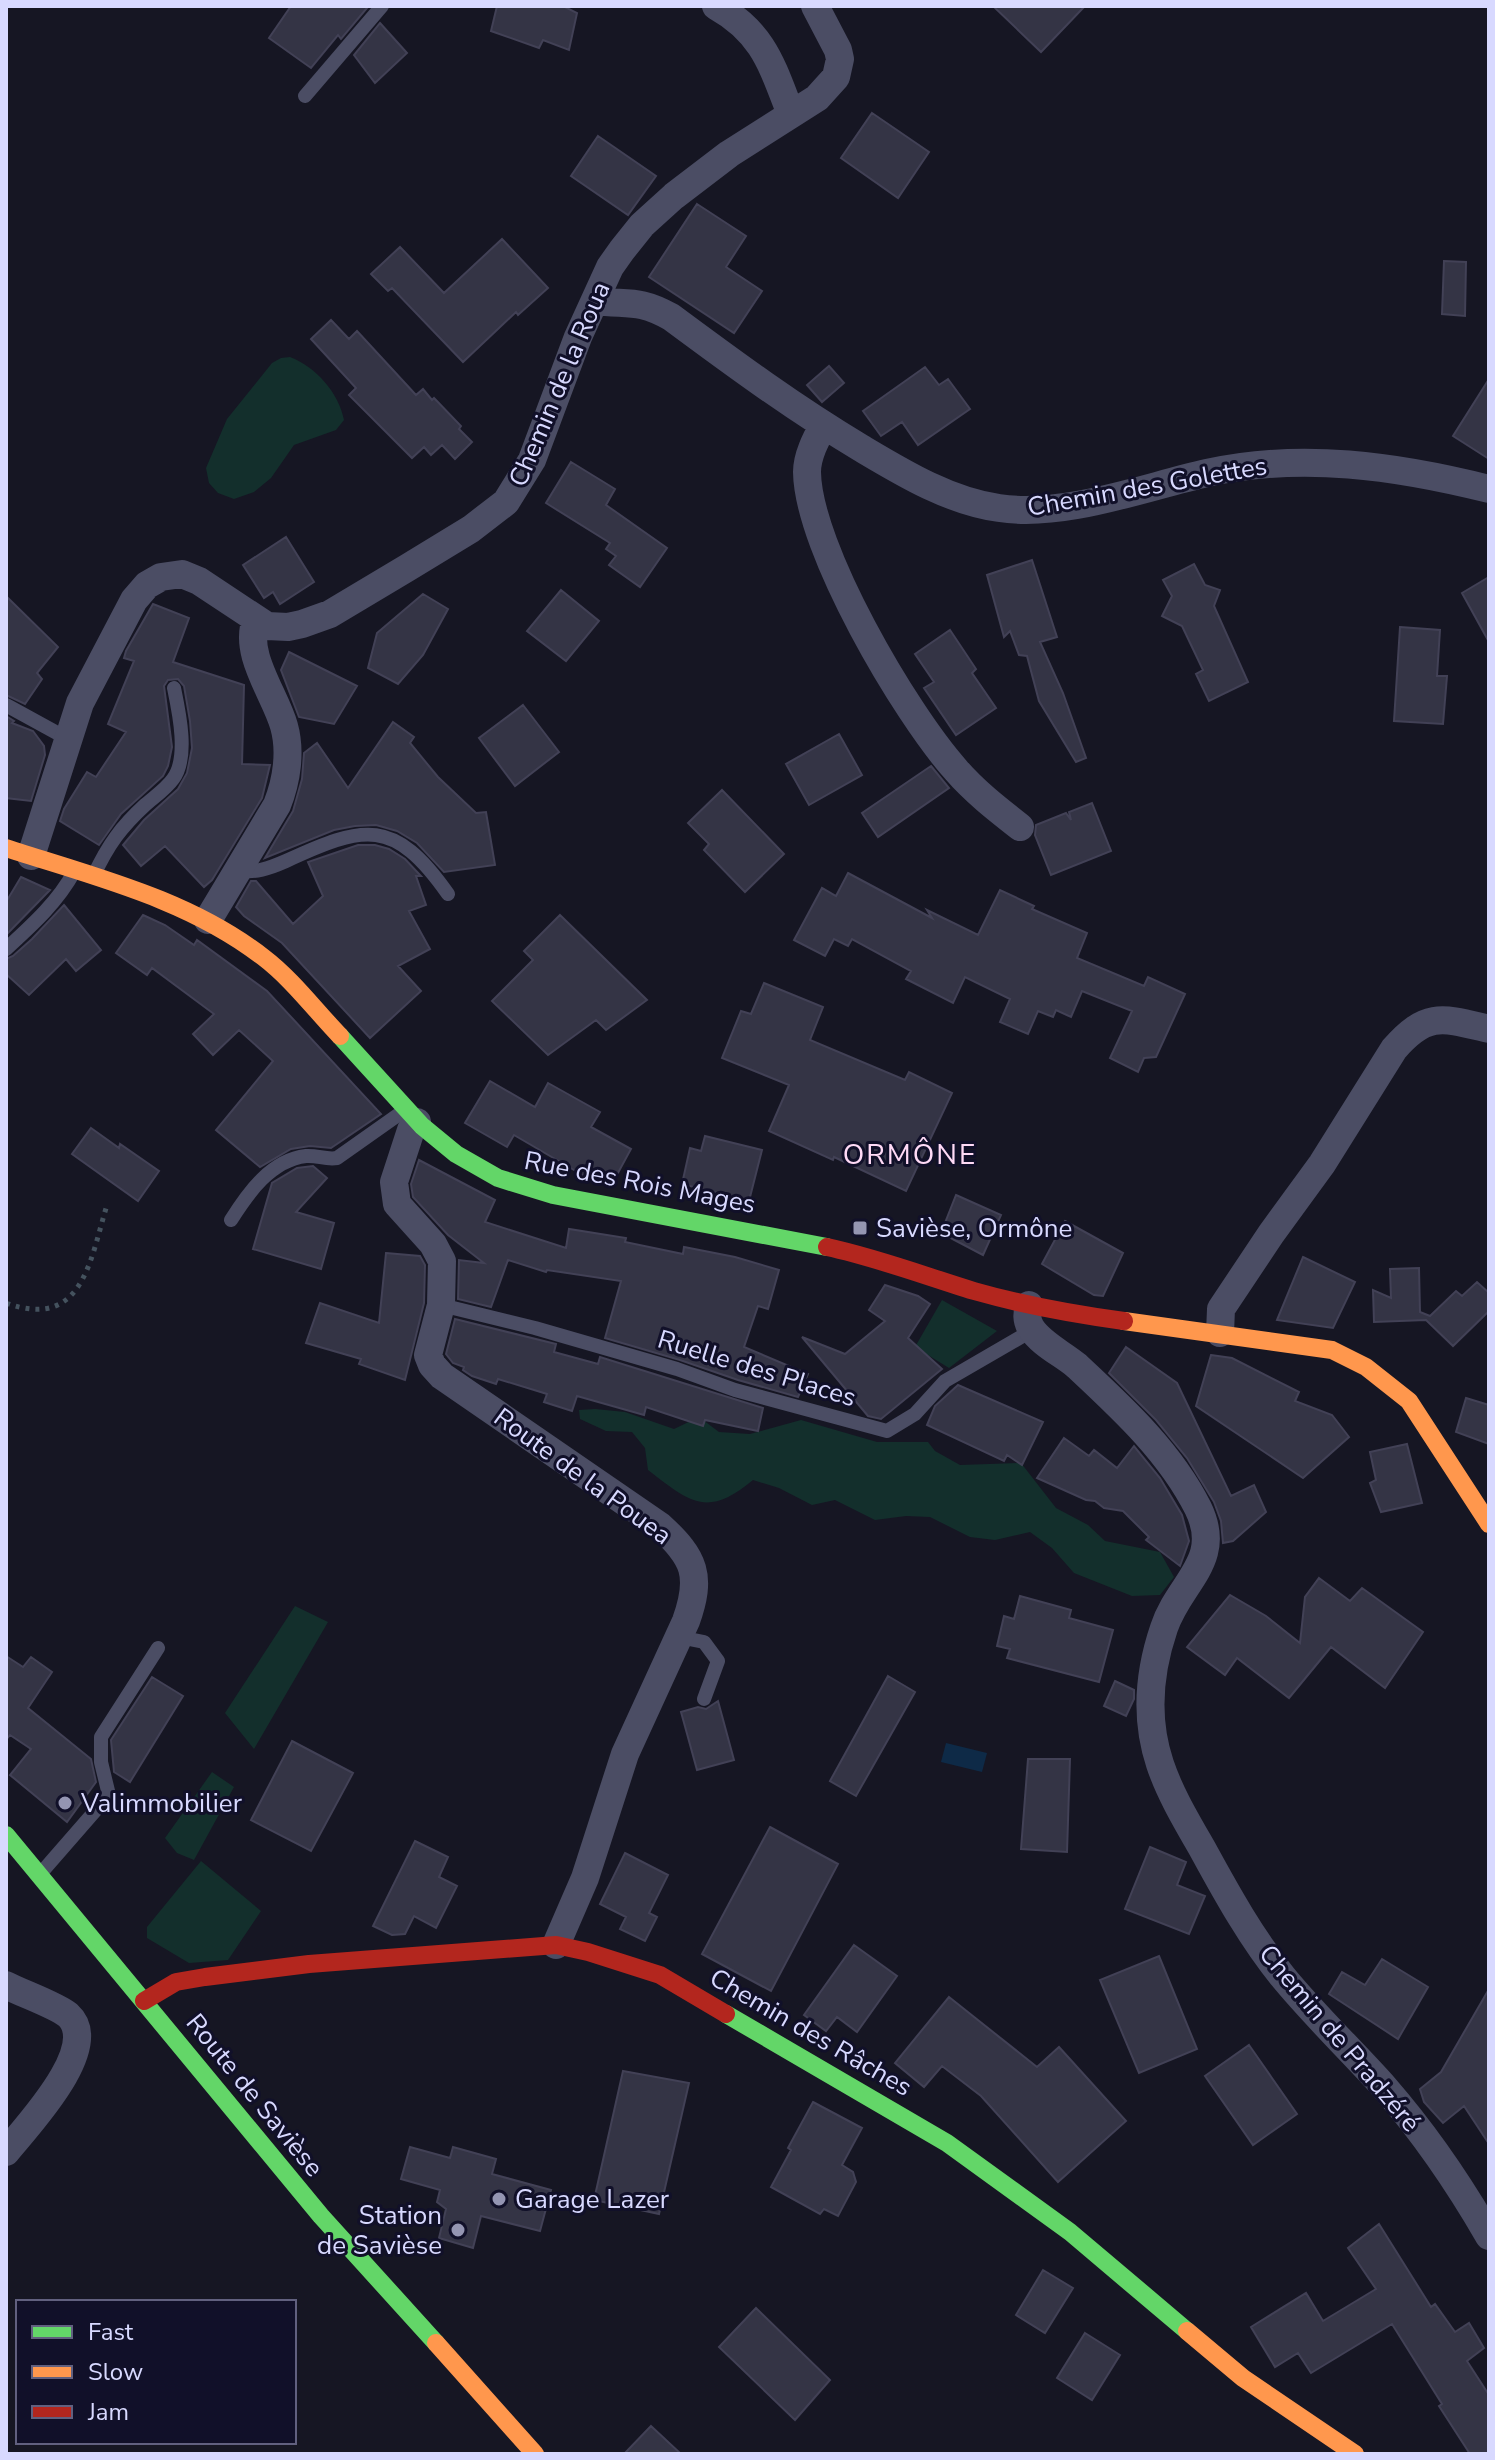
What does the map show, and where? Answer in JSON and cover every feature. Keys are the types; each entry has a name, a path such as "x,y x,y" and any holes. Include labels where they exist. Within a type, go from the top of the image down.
{"street":[{"path":"716,6 740,22 756,38 774,67 791,114"},
{"name":"Chemin de la Roua","path":"18,852 68,739 80,703 134,600 156,579 175,573 189,576 267,626 288,627 330,614 471,529 506,502 532,460 565,369 610,267 642,225 709,169 824,91 839,70 840,59 835,40 815,6"},
{"name":"Chemin des Golettes","path":"595,301 650,306 671,317 823,426 934,487 985,505 1006,509 1086,502 1208,473 1274,463 1360,465 1489,489"},
{"path":"823,426 808,463 809,487 826,546 846,593 886,668 942,753 972,788 1020,827"},
{"path":"208,920 282,792 287,758 284,726 254,652 252,633 256,620"},
{"name":"Rue des Rois Mages","path":"18,852 160,898 208,920 266,959 412,1116 469,1163 515,1185 607,1206 747,1230 864,1255 975,1291 1031,1317 1098,1318 1332,1350 1366,1367 1409,1401 1489,1524"},
{"path":"1220,1333 1221,1309 1322,1164 1394,1049 1408,1033 1422,1024 1437,1020 1489,1029"},
{"name":"Route de la Pouea","path":"412,1116 411,1130 394,1182 396,1197 404,1214 433,1244 442,1261 441,1305 428,1355 432,1365 442,1376 660,1526 684,1551 696,1579 694,1598 625,1754 585,1878 556,1945"},
{"name":"Chemin de Pradzéré","path":"1031,1317 1152,1443 1188,1489 1206,1532 1203,1560 1164,1627 1153,1669 1150,1698 1157,1753 1178,1805 1210,1864 1268,1957 1401,2107 1445,2165 1489,2236"},
{"name":"Route de Savièse","path":"6,1835 321,2216 535,2454"},
{"name":"Chemin des Râches","path":"144,2001 176,1982 205,1977 309,1964 556,1945 660,1975 947,2143 1070,2232 1243,2378 1355,2454"},
{"path":"6,1985 67,2015 77,2028 76,2051 63,2078 6,2152"}],"lane":[{"path":"305,96 382,6"},
{"path":"6,949 43,915 65,888 85,873 121,828 174,779 180,764 182,722 174,688"},
{"path":"6,705 68,739"},
{"path":"238,870 256,872 337,838 371,833 400,843 414,854 426,864 448,894"},
{"path":"231,1220 245,1197 276,1167 307,1156 337,1158 412,1116"},
{"name":"Ruelle des Places","path":"441,1305 549,1332 677,1369 735,1390 887,1431 915,1414 945,1381 1031,1317"},
{"path":"679,1637 704,1642 718,1661 704,1699"},
{"path":"39,1875 109,1795 101,1762 101,1737 158,1648"}],"path":[{"path":"6,1303 31,1310 57,1307 69,1299 87,1273 107,1205"}],"green space":[{"path":"290,357 309,367 325,382 337,400 344,420 336,430 294,445 271,478 254,492 234,499 218,493 209,483 206,468 227,419 272,363"},
{"path":"942,1300 997,1331 949,1368 915,1347"},
{"path":"579,1410 625,1412 674,1429 699,1417 719,1432 750,1434 801,1420 877,1442 928,1442 935,1451 960,1465 1021,1463 1056,1508 1088,1525 1105,1541 1160,1552 1174,1577 1160,1595 1132,1596 1074,1573 1052,1548 1030,1532 995,1540 970,1537 930,1517 875,1520 835,1500 812,1505 779,1488 753,1480 723,1499 699,1502 676,1491 648,1470 645,1448 632,1432 606,1431 580,1419"},
{"path":"295,1606 328,1622 254,1749 225,1713"},
{"path":"212,1772 234,1787 194,1860 177,1853 165,1838"},
{"path":"201,1861 261,1911 228,1960 189,1963 147,1938 147,1927"}],"water":[{"path":"946,1743 987,1753 982,1772 941,1762"}],"building":[{"path":"291,6 367,8 341,39 338,35 311,68 269,38"},
{"path":"497,6 563,6 577,13 569,50 543,40 539,48 491,31"},
{"path":"993,6 1085,6 1041,52"},
{"path":"380,23 407,53 375,83 354,55"},
{"path":"872,113 929,152 898,198 841,158"},
{"path":"598,136 656,176 628,215 571,176"},
{"path":"697,204 746,236 726,267 762,291 734,333 649,277"},
{"path":"502,239 548,288 518,315 516,312 463,362 392,288 388,291 371,274 400,247 444,293"},
{"path":"1444,261 1466,262 1465,316 1442,314"},
{"path":"331,320 349,339 357,331 416,395 423,389 432,400 434,398 472,442 455,459 442,445 431,455 424,447 412,458 349,395 356,388 311,339"},
{"path":"829,366 844,383 822,402 807,385"},
{"path":"925,367 939,385 948,379 970,409 918,445 902,422 881,436 863,411"},
{"path":"1489,379 1489,459 1453,436"},
{"path":"571,462 615,489 606,505 667,548 640,587 609,565 616,556 606,549 610,543 546,503"},
{"path":"286,537 314,582 280,604 273,592 264,598 243,565"},
{"path":"1032,560 1057,637 1040,642 1063,693 1086,758 1076,762 1039,701 1027,656 1019,655 1010,631 1004,637 987,575"},
{"path":"1194,564 1205,585 1220,590 1214,606 1248,682 1209,701 1196,674 1203,670 1182,626 1162,616 1172,596 1163,580"},
{"path":"1489,577 1489,642 1462,593"},
{"path":"561,590 599,621 566,661 527,631"},
{"path":"423,594 448,609 423,655 398,684 368,668 377,633"},
{"path":"6,596 58,647 37,673 42,679 25,704 6,695"},
{"path":"153,604 189,618 173,662 244,685 242,764 270,765 262,798 212,880 204,887 165,846 141,866 123,845 144,820 178,789 187,773 192,748 190,721 184,686 178,679 168,680 164,686 172,747 163,776 121,814 99,845 60,821 87,772 96,777 126,732 108,724 134,661 124,658 126,651"},
{"path":"1400,627 1440,630 1437,676 1447,676 1443,724 1394,721"},
{"path":"950,630 976,669 972,673 996,708 956,735 924,688 934,682 915,654"},
{"path":"289,652 357,686 334,724 299,717 281,670"},
{"path":"523,705 559,752 515,786 479,738"},
{"path":"6,716 14,721 12,723 33,731 44,746 45,755 31,801 6,798"},
{"path":"393,722 414,737 410,743 438,777 476,813 486,812 495,865 444,872 417,843 397,831 376,825 334,830 265,858 293,811 302,779 304,753 317,743 348,788"},
{"path":"839,734 862,775 809,805 786,764"},
{"path":"931,766 949,788 878,837 862,813"},
{"path":"722,790 784,854 745,892 704,850 709,844 688,823"},
{"path":"1092,803 1111,851 1051,875 1035,835 1036,825 1066,813 1071,820 1069,812"},
{"path":"358,845 389,849 405,859 421,876 416,876 426,905 409,911 430,949 398,966 421,991 370,1038 282,943 236,907 251,881 256,881 293,924 323,896 308,862"},
{"path":"848,873 932,918 927,910 978,935 1000,890 1034,906 1032,909 1087,933 1077,958 1144,986 1148,977 1185,994 1156,1057 1144,1058 1138,1072 1110,1058 1132,1011 1082,991 1071,1017 1056,1010 1053,1017 1038,1011 1028,1034 1000,1022 1010,999 965,977 953,1003 906,979 911,971 852,939 848,946 834,939 825,956 794,940 822,888 836,896"},
{"path":"21,877 50,890 6,935 6,902"},
{"path":"64,905 101,950 76,971 66,959 29,995 6,974 6,959 32,939"},
{"path":"143,915 165,925 194,945 197,940 267,991 381,1114 331,1148 310,1146 291,1149 260,1167 216,1130 273,1061 239,1030 213,1055 193,1034 214,1014 152,968 147,975 116,953"},
{"path":"560,915 647,1000 606,1030 596,1020 548,1055 492,1001 533,960 524,951"},
{"path":"764,983 823,1007 810,1040 905,1080 909,1072 952,1093 906,1191 769,1131 789,1085 722,1058 741,1011 751,1014"},
{"path":"490,1081 535,1107 548,1083 600,1112 591,1127 631,1149 612,1184 593,1181 514,1135 507,1147 465,1123"},
{"path":"91,1128 159,1171 138,1201 72,1154"},
{"path":"705,1136 762,1150 749,1201 682,1184 690,1148 701,1151"},
{"path":"419,1160 495,1200 485,1222 566,1248 569,1229 626,1238 625,1242 683,1254 684,1247 779,1270 768,1309 758,1306 744,1347 808,1374 798,1397 605,1338 621,1281 546,1272 508,1260 491,1307 458,1299 459,1260 484,1263 448,1235 413,1197 411,1184"},
{"path":"313,1166 327,1178 296,1212 334,1223 321,1269 253,1249 272,1183 297,1168"},
{"path":"956,1195 1001,1215 983,1255 941,1233"},
{"path":"1065,1221 1123,1253 1103,1296 1094,1295 1042,1264"},
{"path":"386,1253 420,1256 425,1265 424,1303 405,1380 359,1364 361,1359 306,1343 320,1303 379,1323"},
{"path":"1303,1257 1355,1282 1333,1328 1277,1320"},
{"path":"1419,1268 1420,1312 1430,1316 1456,1291 1462,1296 1477,1282 1489,1293 1489,1311 1453,1346 1426,1320 1374,1322 1373,1290 1391,1298 1390,1269"},
{"path":"885,1285 918,1296 930,1304 908,1338 942,1369 881,1419 868,1416 802,1337 845,1354 885,1321 869,1310"},
{"path":"455,1319 556,1344 554,1352 598,1364 600,1357 763,1408 758,1431 705,1420 703,1426 646,1407 644,1415 577,1396 572,1411 544,1402 547,1394 498,1379 496,1384 472,1376 446,1354"},
{"path":"1126,1347 1177,1383 1231,1496 1254,1485 1266,1512 1233,1541 1223,1543 1221,1521 1214,1502 1187,1458 1156,1420 1109,1373"},
{"path":"1211,1355 1232,1358 1299,1392 1295,1401 1332,1415 1349,1437 1303,1478 1196,1406"},
{"path":"958,1385 1043,1422 1022,1465 1007,1455 1004,1461 927,1425 935,1406"},
{"path":"1466,1398 1489,1405 1489,1444 1456,1432"},
{"path":"1064,1438 1089,1456 1094,1450 1117,1468 1134,1446 1160,1478 1182,1515 1189,1541 1180,1566 1146,1540 1149,1537 1123,1511 1104,1508 1095,1501 1037,1478"},
{"path":"1407,1444 1422,1503 1381,1512 1370,1483 1376,1480 1370,1452"},
{"path":"1319,1578 1350,1601 1362,1588 1423,1632 1385,1688 1331,1647 1289,1698 1237,1658 1225,1675 1187,1647 1230,1595 1266,1616 1300,1643 1305,1597"},
{"path":"1020,1596 1071,1610 1069,1618 1113,1630 1099,1682 1007,1658 1010,1649 997,1646 1004,1616 1014,1619"},
{"path":"6,1656 23,1667 31,1657 52,1672 28,1708 91,1759 96,1782 67,1822 10,1775 31,1749 10,1735 6,1740"},
{"path":"888,1676 915,1692 856,1796 830,1781"},
{"path":"152,1677 183,1696 130,1782 114,1772 111,1740"},
{"path":"1115,1681 1134,1690 1134,1699 1126,1716 1104,1706"},
{"path":"718,1701 734,1760 697,1770 681,1712 698,1707 706,1709"},
{"path":"292,1741 353,1773 311,1851 251,1820"},
{"path":"1028,1759 1070,1759 1067,1852 1021,1849"},
{"path":"770,1827 838,1864 771,1991 702,1954"},
{"path":"415,1841 448,1857 439,1877 457,1886 436,1928 414,1916 405,1934 392,1935 373,1926"},
{"path":"1150,1847 1186,1862 1177,1885 1205,1896 1189,1934 1125,1909"},
{"path":"625,1853 668,1875 649,1913 657,1917 645,1941 620,1929 626,1917 600,1904"},
{"path":"854,1945 897,1976 857,2032 837,2017 826,2031 804,2015"},
{"path":"1159,1956 1197,2049 1139,2073 1100,1980"},
{"path":"1382,1959 1428,1987 1398,2039 1329,1994 1342,1972 1365,1985"},
{"path":"1489,1989 1489,2144 1464,2106 1443,2123 1424,2102 1420,2089 1441,2072"},
{"path":"949,1997 1037,2067 1059,2047 1126,2121 1058,2182 981,2096 942,2066 924,2087 895,2063"},
{"path":"1249,2045 1297,2114 1253,2145 1205,2076"},
{"path":"623,2071 689,2083 659,2214 594,2200"},
{"path":"813,2102 862,2128 842,2165 853,2172 856,2182 838,2216 824,2209 820,2214 771,2187"},
{"path":"410,2147 450,2158 453,2147 496,2159 492,2174 551,2190 540,2231 481,2216 473,2248 439,2238 446,2209 437,2202 440,2190 401,2179"},
{"path":"1379,2224 1431,2307 1435,2304 1455,2332 1469,2323 1484,2348 1467,2361 1489,2395 1489,2454 1470,2454 1392,2324 1311,2373 1298,2353 1275,2367 1251,2327 1306,2293 1323,2321 1376,2289 1348,2248"},
{"path":"1043,2270 1073,2288 1045,2333 1016,2315"},
{"path":"756,2308 830,2380 795,2420 719,2347"},
{"path":"1085,2333 1120,2355 1092,2400 1057,2378"},
{"path":"651,2426 681,2454 624,2454"}],"traffic: fast":[{"path":"340,1036 422,1126 456,1154 498,1178 553,1195 827,1247"},
{"path":"6,1835 321,2216 436,2343"},
{"path":"726,2014 947,2143 1070,2232 1187,2331"}],"traffic: slow":[{"path":"6,848 107,880 204,920 274,966 340,1036"},
{"path":"1124,1321 1332,1350 1366,1367 1409,1401 1489,1524"},
{"path":"1187,2331 1243,2378 1355,2454"},
{"path":"436,2343 535,2454"}],"traffic: jam":[{"path":"827,1247 992,1296 1124,1321"},
{"path":"144,2001 176,1982 205,1977 309,1964 556,1945 660,1975 726,2014"}],"place":[{"name":"Savièse, Ormône","path":"860,1228"},
{"name":"Valimmobilier","path":"65,1803"},
{"name":"Garage Lazer","path":"499,2199"},
{"name":"Station de Savièse","path":"458,2230"}],"district":[{"name":"ORMÔNE","path":"910,1154"}]}
